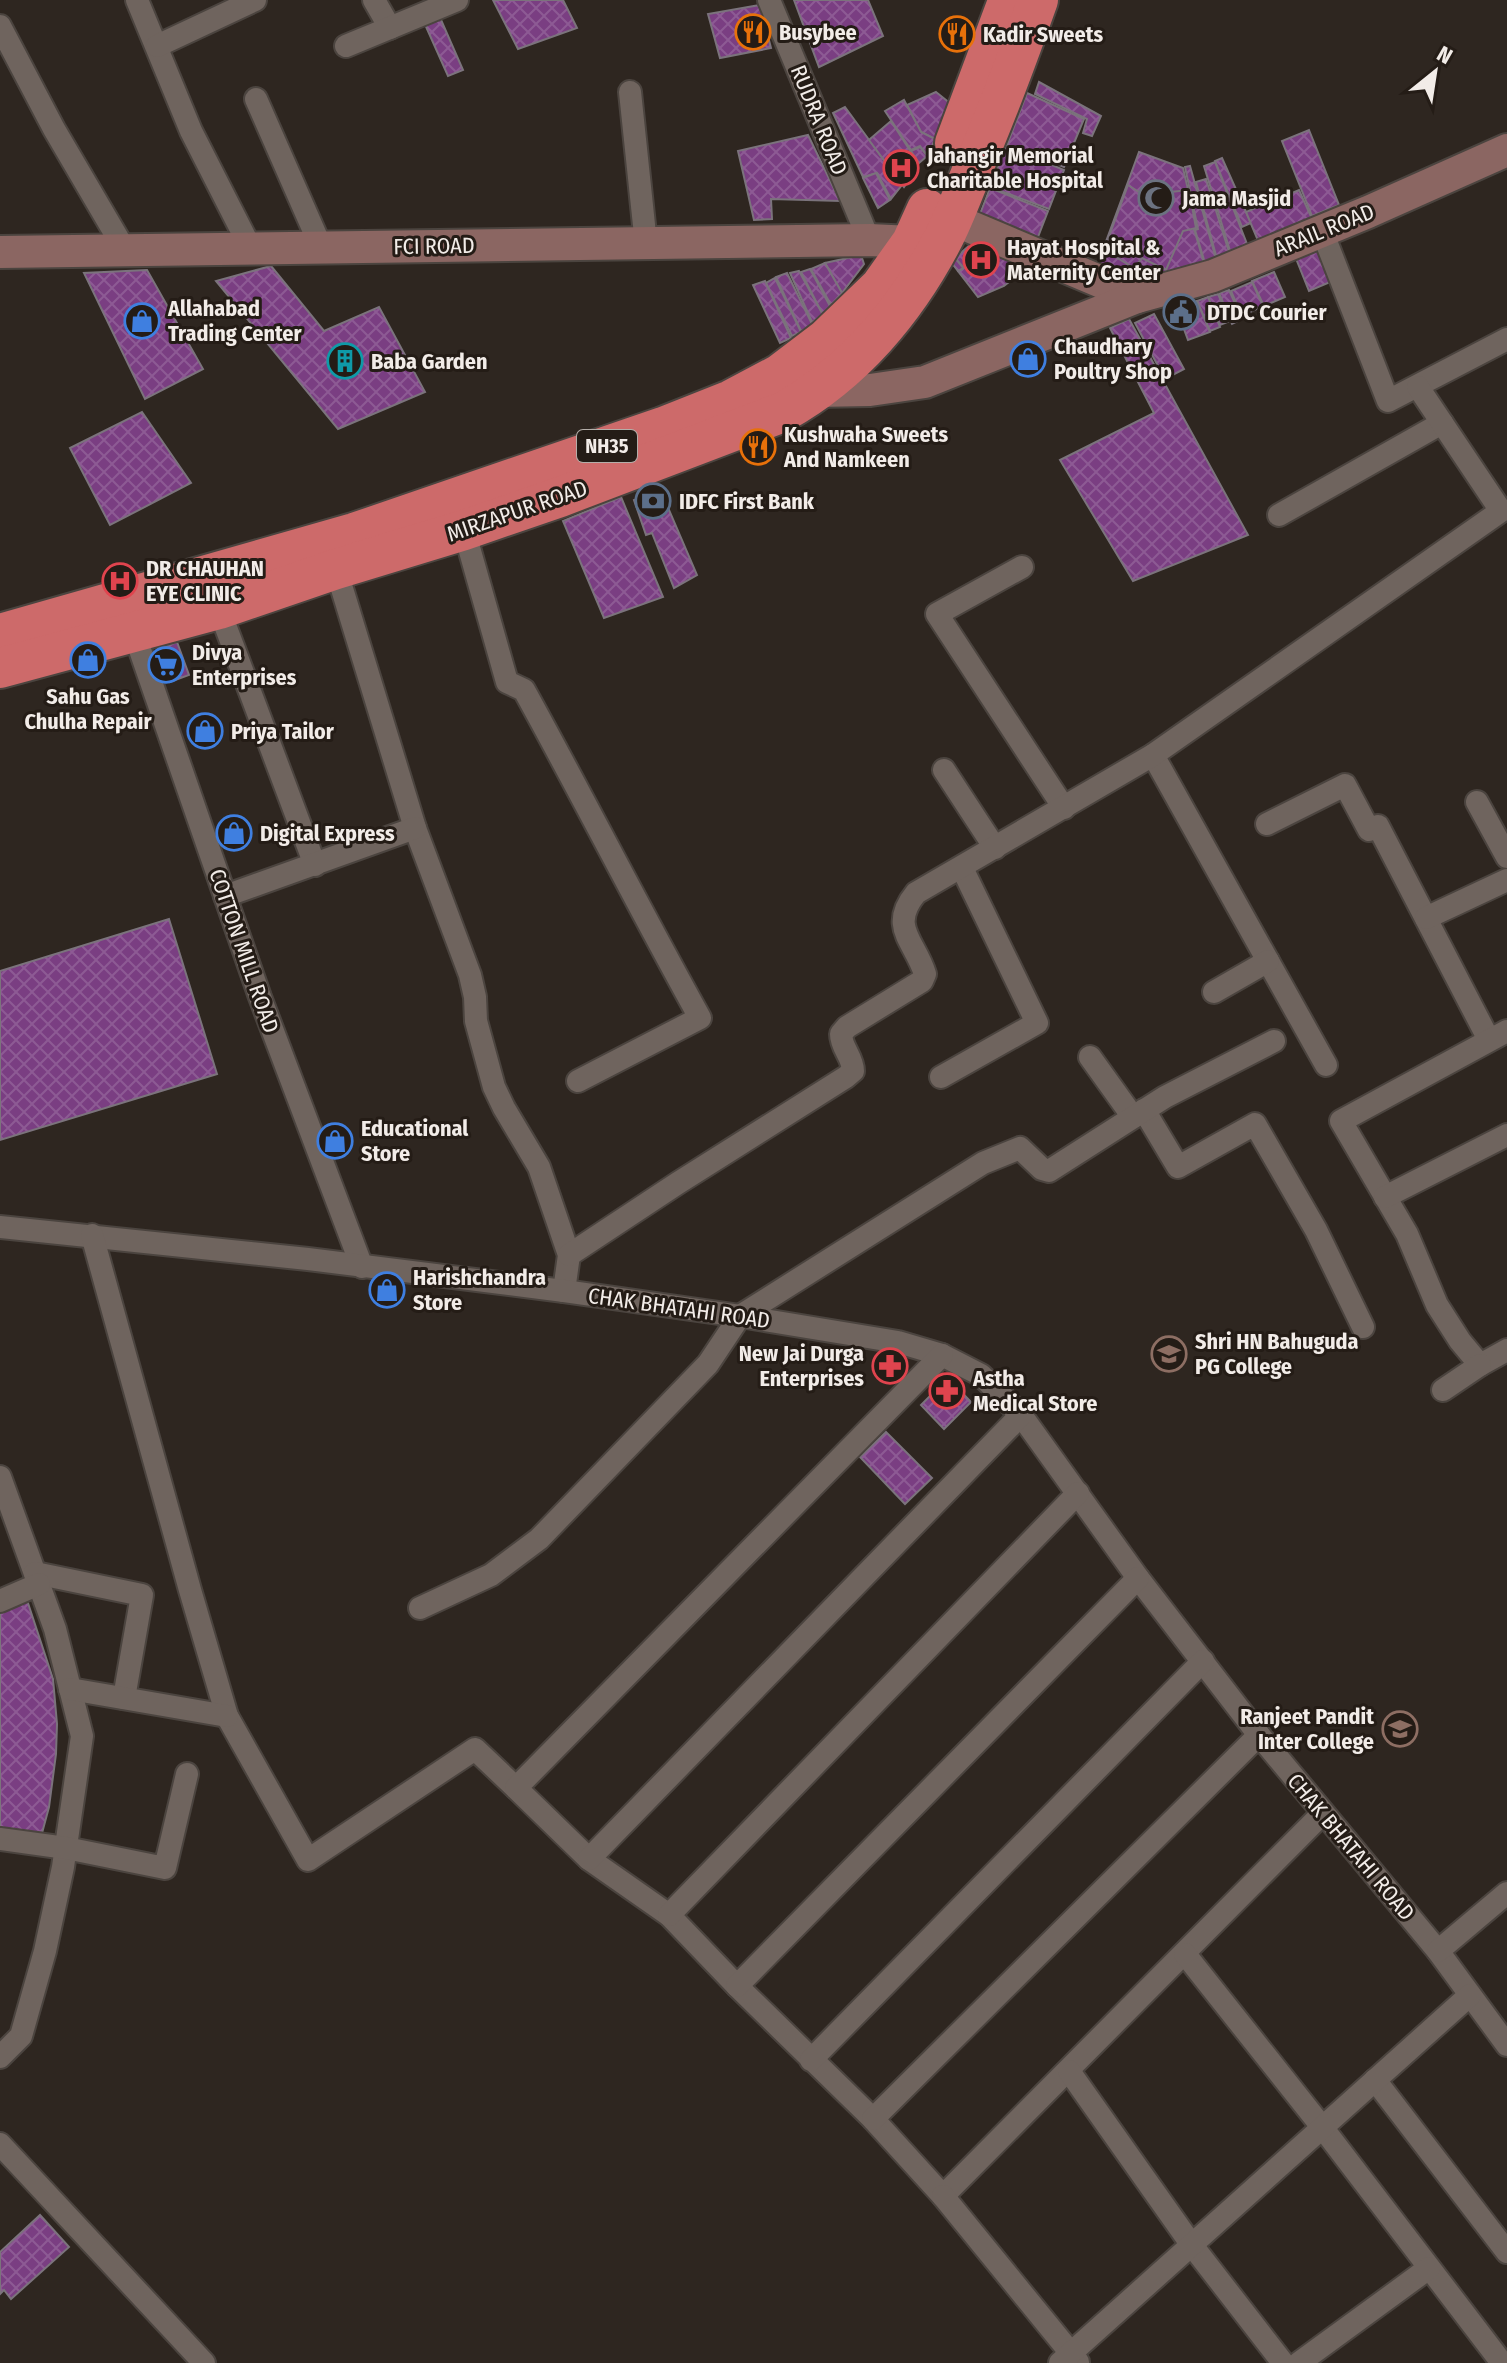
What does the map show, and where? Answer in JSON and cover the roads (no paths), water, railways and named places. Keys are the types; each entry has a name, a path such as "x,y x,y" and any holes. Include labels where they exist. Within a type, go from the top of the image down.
{"highway":[{"name":"MIRZAPUR ROAD","path":"0,634 128,616 219,609 560,497 783,412 860,355 924,275 930,224 1008,0"},
{"name":"MIRZAPUR ROAD","path":"0,668 128,616 354,533 663,427 731,400 780,374 826,339 880,287 930,224 1003,100 1038,0"}],"main road":[{"name":"ARAIL ROAD","path":"814,391 870,390 925,382 1137,297 1213,276 1507,150"},
{"name":"FCI ROAD","path":"0,252 869,240 930,224"},
{"path":"930,224 1137,297"}],"street":[{"path":"137,0 191,131 251,249"},
{"path":"157,46 255,0"},
{"path":"374,0 390,28"},
{"path":"346,46 457,0"},
{"name":"RUDRA ROAD","path":"769,0 869,240"},
{"path":"0,26 54,129 126,252"},
{"path":"630,92 646,244"},
{"path":"256,99 321,247"},
{"path":"1322,231 1388,401 1507,339"},
{"path":"569,1255 853,1071 853,1063 841,1042 841,1034 847,1027 922,981 925,974 902,921 904,910 916,893 1153,755 1501,511 1502,500 1418,387"},
{"path":"1279,515 1442,423"},
{"path":"464,530 507,682 524,690 589,807 635,902 700,1018 578,1081"},
{"path":"1022,567 937,614 1064,808"},
{"path":"336,569 415,828 470,975 476,1021 494,1087 539,1167 569,1255 564,1291"},
{"path":"219,609 315,865"},
{"name":"COTTON MILL ROAD","path":"128,616 260,997 362,1267"},
{"path":"1153,755 1326,1065"},
{"path":"944,770 995,848"},
{"path":"1267,824 1345,785 1369,830 1378,826 1426,918 1498,1035 1341,1121 1407,1234 1437,1305 1480,1365"},
{"path":"1477,802 1507,857"},
{"path":"225,896 415,828"},
{"path":"941,1077 1037,1023 962,868"},
{"path":"1426,918 1507,880"},
{"path":"1214,992 1268,961"},
{"path":"420,1608 491,1575 539,1539 708,1364 740,1316 983,1163 1020,1148 1042,1169 1049,1171 1165,1097 1274,1041"},
{"path":"1090,1057 1139,1114 1178,1167 1255,1124 1316,1230 1363,1327"},
{"path":"1385,1197 1507,1135"},
{"name":"CHAK BHATAHI ROAD","path":"0,1227 92,1235 564,1291 740,1316 898,1342 942,1355 981,1375 1021,1415 1138,1578 1259,1735 1438,1951 1507,2045"},
{"path":"92,1235 227,1716 308,1860 475,1749 589,1859 669,1915 873,2119 943,2196 1070,2360 1191,2244 1470,1995"},
{"path":"1443,1390 1507,1350"},
{"path":"516,1788 942,1355"},
{"path":"589,1859 1021,1415"},
{"path":"0,1477 55,1629 82,1736 66,1848 45,1951 21,2036 0,2057"},
{"path":"669,1915 1078,1493"},
{"path":"737,1986 1138,1578"},
{"path":"0,1601 37,1579 142,1595 124,1698"},
{"path":"811,2060 1203,1661"},
{"path":"70,1689 227,1716"},
{"path":"873,2119 1259,1735"},
{"path":"0,1839 66,1848 165,1868 187,1774"},
{"path":"943,2196 1323,1813"},
{"path":"1438,1951 1507,1893"},
{"path":"1185,1954 1502,2363"},
{"path":"1069,2071 1191,2244 1283,2363"},
{"path":"1375,2080 1507,2252"},
{"path":"0,2144 204,2363"},
{"path":"1299,2363 1429,2268"}],"place":[{"name":"Busybee","path":"753,32"},
{"name":"Kadir Sweets","path":"957,34"},
{"name":"Jahangir Memorial Charitable Hospital","path":"901,168"},
{"name":"Jama Masjid","path":"1156,198"},
{"name":"Hayat Hospital & Maternity Center","path":"981,260"},
{"name":"DTDC Courier","path":"1181,312"},
{"name":"Allahabad Trading Center","path":"142,321"},
{"name":"Chaudhary Poultry Shop","path":"1028,359"},
{"name":"Baba Garden","path":"345,361"},
{"name":"Kushwaha Sweets And Namkeen","path":"758,447"},
{"name":"IDFC First Bank","path":"653,501"},
{"name":"DR CHAUHAN EYE CLINIC","path":"120,581"},
{"name":"Sahu Gas Chulha Repair","path":"88,660"},
{"name":"Divya Enterprises","path":"166,665"},
{"name":"Priya Tailor","path":"205,731"},
{"name":"Digital Express","path":"234,833"},
{"name":"Educational Store","path":"335,1141"},
{"name":"Harishchandra Store","path":"387,1290"},
{"name":"Shri HN Bahuguda PG College","path":"1169,1354"},
{"name":"New Jai Durga Enterprises","path":"890,1366"},
{"name":"Astha Medical Store","path":"947,1391"},
{"name":"Ranjeet Pandit Inter College","path":"1400,1729"}]}
